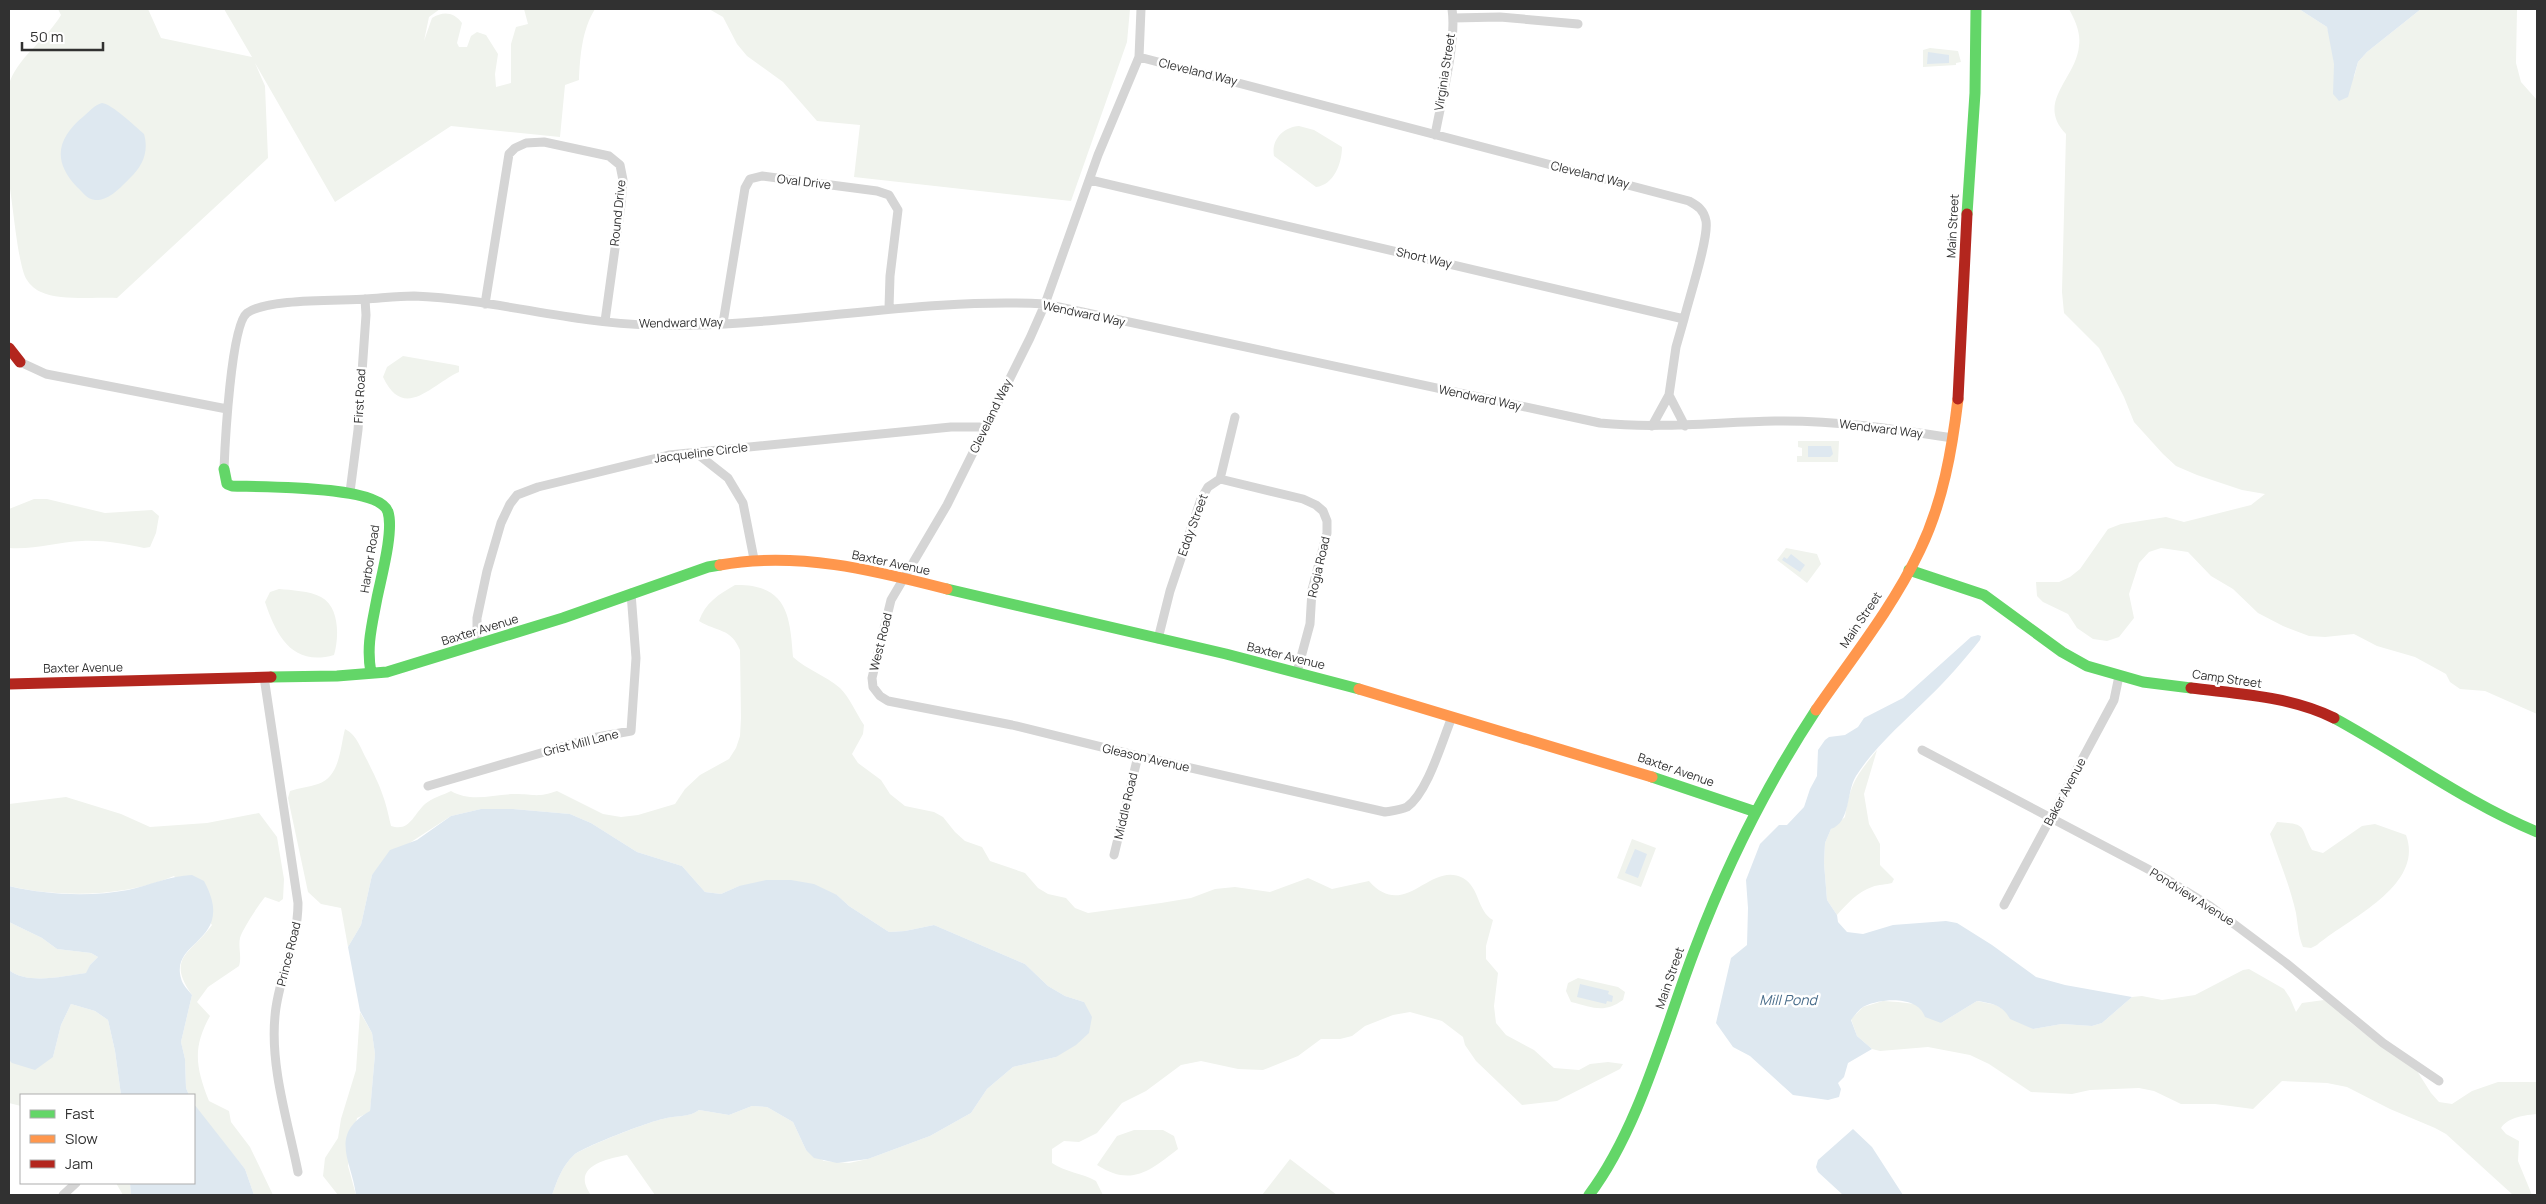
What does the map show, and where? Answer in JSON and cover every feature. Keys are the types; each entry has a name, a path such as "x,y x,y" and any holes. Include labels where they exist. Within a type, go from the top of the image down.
{"street":[{"path":"1139,57 1142,9"},
{"name":"Virginia Street","path":"1435,135 1453,18 1452,9"},
{"name":"Main Street","path":"1593,1194 1630,1123 1724,876 1756,812 1794,745 1909,570 1932,522 1942,490 1953,438 1961,341 1978,61 1976,9"},
{"path":"1453,18 1500,17 1578,24"},
{"name":"Cleveland Way","path":"904,579 947,505 1044,304 1090,180 1139,57 1671,195 1698,206 1705,219 1706,228 1684,319"},
{"name":"Round Drive","path":"485,304 510,154 515,148 526,143 544,142 609,156 620,165 623,180 621,205 605,320"},
{"name":"Oval Drive","path":"723,323 745,188 750,179 762,176 877,191 889,195 898,210 890,276 889,308"},
{"name":"Short Way","path":"1090,180 1684,319"},
{"name":"Wendward Way","path":"224,468 227,409 238,328 245,314 260,307 307,301 407,296 650,325 723,323 889,308 973,303 1044,304 1600,423 1685,426 1775,421 1826,422 1953,438"},
{"name":"First Road","path":"350,492 358,430 366,315 365,299"},
{"path":"1652,426 1669,395 1676,347 1684,319"},
{"path":"9,348 20,362 46,374 227,409"},
{"path":"1669,395 1685,426"},
{"name":"Eddy Street","path":"1158,639 1170,591 1202,499 1208,487 1220,479 1236,417"},
{"name":"Jacqueline Circle","path":"477,644 477,618 487,571 501,522 517,495 538,487 669,455 951,427 986,427"},
{"path":"695,452 728,478 743,503 754,559"},
{"name":"Harbor Road","path":"224,468 227,484 232,486 350,492 372,497 382,503 388,512 388,539 367,653 371,673"},
{"name":"Rogia Road","path":"1220,479 1303,500 1320,508 1328,521 1327,533 1312,590 1310,624 1297,672"},
{"name":"Baxter Avenue","path":"9,684 387,672 563,618 631,593 730,561 754,559 815,562 904,579 1297,672 1406,702 1644,774 1756,812"},
{"name":"Camp Street","path":"1909,570 1978,593 2006,610 2056,649 2084,665 2119,676 2277,700 2317,711 2377,741 2505,818 2537,832"},
{"name":"West Road","path":"888,701 880,696 873,687 872,678 891,600 904,579"},
{"name":"Grist Mill Lane","path":"428,786 592,738 631,731 636,658 631,593"},
{"name":"Baker Avenue","path":"2004,905 2114,700 2119,676"},
{"name":"Prince Road","path":"264,677 298,903 297,929 278,1000 274,1032 280,1082 298,1172"},
{"name":"Gleason Avenue","path":"888,701 1012,725 1138,756 1269,785 1350,806 1385,812 1403,808 1416,797 1425,782 1452,717"},
{"name":"Pondview Avenue","path":"1922,750 2163,877 2227,916 2383,1042 2439,1081"},
{"name":"Middle Road","path":"1114,855 1138,756"},
{"path":"63,1195 75,1184"}],"shaded area":[{"path":"58,9 148,9 161,38 252,57 224,9 440,9 429,17 424,41 432,18 440,14 452,15 462,23 457,43 459,47 467,47 471,36 477,32 486,35 498,54 495,74 496,87 511,83 511,44 516,27 528,24 524,9 595,9 584,34 579,80 565,85 560,137 451,126 335,202 255,63 265,86 268,158 117,298 68,298 49,295 37,290 28,282 21,263 16,235 8,165 10,81 27,55 49,32 61,15"},
{"path":"709,9 1130,9 1127,42 1071,201 854,177 860,125 817,121 783,82 747,56 737,44 723,17"},
{"path":"2069,9 2299,9 2327,27 2333,48 2335,78 2354,77 2358,62 2367,52 2421,9 2517,9 2516,63 2521,82 2537,100 2537,714 2485,691 2460,689 2450,682 2446,674 2415,657 2377,646 2354,634 2325,637 2309,636 2283,626 2258,613 2233,589 2211,576 2188,552 2161,548 2149,552 2139,563 2129,594 2134,618 2119,637 2107,641 2093,639 2077,628 2068,614 2043,602 2037,596 2036,582 2059,582 2070,577 2080,569 2108,529 2121,524 2166,517 2184,522 2251,505 2265,494 2242,490 2176,466 2134,422 2124,397 2099,348 2064,313 2062,292 2066,134 2058,122 2055,111 2060,90 2076,58 2079,46 2078,31"},
{"path":"1930,48 1958,51 1961,62 1956,63 1956,65 1923,67 1923,50"},
{"path":"1299,126 1314,130 1342,147 1339,166 1336,172 1328,182 1316,187 1274,156 1274,145 1279,135 1288,129"},
{"path":"403,356 459,366 459,372 419,396 400,397 391,390 383,377 387,367"},
{"path":"1798,441 1839,441 1838,462 1797,462 1797,456 1802,456 1802,448 1798,447"},
{"path":"34,499 47,499 105,513 152,510 159,516 156,533 150,547 144,548 90,541 27,548 9,548 9,509"},
{"path":"1786,548 1817,554 1821,564 1807,583 1777,560"},
{"path":"735,585 752,586 766,590 775,596 787,615 793,657 804,666 834,683 847,696 864,725 863,734 852,754 858,763 881,780 890,794 905,806 934,812 943,817 965,841 982,847 990,861 1025,873 1038,888 1048,894 1066,898 1075,908 1088,913 1191,898 1215,889 1235,887 1270,892 1308,878 1332,889 1369,881 1382,892 1394,895 1406,893 1439,877 1451,875 1463,878 1469,882 1484,911 1493,920 1486,946 1486,959 1498,973 1494,1006 1496,1023 1506,1035 1534,1050 1554,1068 1579,1070 1590,1064 1608,1062 1623,1064 1620,1069 1557,1101 1522,1105 1476,1061 1465,1045 1463,1037 1442,1021 1410,1012 1393,1015 1365,1026 1352,1036 1340,1039 1321,1039 1298,1056 1263,1070 1238,1069 1201,1061 1181,1065 1146,1091 1122,1103 1097,1133 1079,1142 1064,1141 1052,1149 1052,1163 1096,1181 1103,1195 655,1195 627,1155 601,1162 588,1171 585,1177 586,1185 591,1195 552,1195 566,1164 580,1151 644,1125 695,1113 699,1110 729,1115 752,1106 767,1107 793,1122 806,1150 824,1161 849,1163 868,1159 930,1136 971,1113 987,1089 1013,1067 1056,1057 1084,1002 1065,996 1048,986 1025,964 934,925 889,932 849,906 837,895 739,886 721,894 705,892 682,866 637,852 591,823 570,814 513,809 481,809 451,816 408,844 372,875 361,925 348,947 341,908 321,904 308,892 288,798 290,791 318,784 331,775 338,761 345,729 356,739 375,777 384,799 391,826 403,827 407,825 425,804 451,791 467,797 483,797 507,794 540,795 557,791 603,814 621,817 638,815 675,804 685,789 700,775 729,759 736,748 740,736 740,650 728,634 699,621 705,609 713,600"},
{"path":"279,589 311,593 321,597 332,608 335,615 337,632 334,655 319,658 307,656 297,652 288,645 275,626 265,602 270,592"},
{"path":"1877,750 1864,794 1869,824 1880,844 1880,865 1894,879 1892,883 1875,886 1862,892 1837,915 1827,900 1824,863 1825,843 1831,829 1845,817 1849,796 1855,781"},
{"path":"66,797 121,814 150,827 207,823 259,813 277,837 284,879 283,899 279,902 265,897 241,934 239,966 208,987 197,1002 210,1016 204,1027 198,1048 201,1078 209,1101 229,1111 231,1122 250,1147 273,1195 254,1195 245,1169 196,1109 195,1094 189,1094 186,1088 185,1059 181,1042 192,995 184,982 181,964 184,956 212,925 174,876 155,883 114,892 71,894 9,886 9,804"},
{"path":"2277,822 2299,825 2304,831 2312,850 2323,853 2362,826 2375,824 2406,835 2409,853 2404,870 2394,885 2363,912 2317,945 2311,948 2303,947 2291,893 2270,834"},
{"path":"1632,839 1656,848 1641,887 1617,878"},
{"path":"9,922 42,938 57,949 91,953 98,957 90,965 87,973 46,978 17,975 9,970"},
{"path":"2249,969 2284,989 2296,1012 2302,1003 2324,1000 2343,1012 2350,1022 2374,1041 2412,1063 2439,1102 2452,1104 2472,1091 2498,1082 2537,1082 2537,1114 2513,1119 2501,1128 2506,1134 2519,1141 2518,1161 2532,1195 2513,1195 2446,1134 2347,1087 2327,1083 2282,1081 2253,1109 2215,1104 2181,1104 2154,1091 2139,1088 2090,1090 2072,1094 2031,1092 1989,1064 1970,1055 1928,1047 1880,1051 1872,1049 1857,1036 1851,1019 1863,1007 1883,1001 1915,1004 1941,1023 1977,1001 1996,1005 2033,1029 2062,1024 2092,1026 2102,1023 2132,997 2142,996 2162,1000 2195,995 2243,970"},
{"path":"1578,978 1618,987 1625,992 1623,1000 1604,1008 1571,1002 1566,991 1568,983"},
{"path":"71,1004 95,1011 108,1020 115,1051 121,1094 20,1094 20,1106 9,1103 9,1060 13,1063 53,1057 61,1025"},
{"path":"360,1012 372,1033 375,1054 370,1112 357,1118 348,1166 356,1195 338,1195 323,1176 325,1158 338,1138 341,1119 356,1070"},
{"path":"1134,1130 1163,1130 1174,1136 1178,1149 1149,1170 1140,1174 1120,1175 1109,1172 1097,1165 1117,1136"},
{"path":"1290,1159 1337,1195 1262,1195"},
{"path":"117,1184 130,1184 131,1195 123,1195"}],"water":[{"path":"2299,9 2421,9 2367,52 2358,62 2348,97 2339,101 2333,94 2334,64 2327,27"},
{"path":"1928,52 1949,55 1949,63 1927,64"},
{"path":"102,103 117,111 144,134 146,146 144,158 135,173 110,196 95,200 85,195 69,177 61,159 61,150 63,141 75,124 94,107"},
{"path":"1808,446 1831,446 1833,454 1830,457 1808,457"},
{"path":"1791,554 1805,565 1800,572 1782,560 1784,557 1787,559"},
{"name":"Mill Pond","path":"1981,636 1980,640 1962,662 1881,744 1856,776 1842,820 1831,829 1825,843 1824,863 1827,900 1837,915 1838,922 1847,932 1863,934 1893,925 1946,921 1957,923 1992,945 2036,977 2065,985 2132,997 2102,1023 2092,1026 2062,1024 2033,1029 2010,1019 2004,1011 1992,1004 1977,1001 1941,1023 1925,1017 1921,1010 1908,1002 1890,1000 1872,1003 1861,1008 1851,1020 1857,1036 1872,1049 1848,1063 1844,1077 1838,1083 1841,1089 1839,1097 1828,1100 1793,1095 1750,1056 1733,1047 1716,1023 1731,958 1747,945 1748,908 1746,880 1760,844 1779,825 1787,825 1804,807 1817,776 1818,750 1825,740 1829,737 1845,735 1858,727 1864,718 1903,698 1971,637"},
{"path":"481,809 513,809 570,814 591,823 637,852 682,866 705,892 721,894 739,886 766,880 791,880 814,884 837,895 849,906 889,932 934,925 1025,964 1048,986 1065,996 1084,1002 1092,1017 1089,1033 1076,1045 1056,1057 1013,1067 987,1089 971,1113 930,1136 868,1159 837,1163 814,1158 806,1150 793,1122 767,1107 752,1106 729,1115 699,1110 687,1115 655,1121 590,1146 574,1155 566,1164 552,1195 356,1195 346,1149 346,1139 350,1129 357,1120 370,1111 375,1054 372,1033 360,1011 348,947 361,925 372,875 390,850 417,840 451,816"},
{"path":"1635,849 1647,854 1638,878 1625,873"},
{"path":"192,875 204,881 212,901 213,916 208,928 185,955 180,965 181,978 185,987 192,995 181,1042 185,1059 186,1088 189,1094 121,1094 115,1051 108,1020 95,1011 71,1004 61,1025 53,1057 35,1070 12,1063 9,1060 9,970 17,975 35,978 67,976 86,973 90,965 98,957 91,953 57,949 42,938 9,922 9,886 53,893 99,894 128,890"},
{"path":"1580,984 1609,991 1608,994 1613,996 1612,1002 1607,1001 1606,1004 1577,997"},
{"path":"195,1105 245,1169 254,1195 131,1195 130,1184 195,1184"},
{"path":"1853,1129 1872,1147 1903,1195 1843,1195 1818,1172 1816,1167 1818,1160"}],"traffic: fast":[{"path":"1967,214 1975,93 1976,9"},
{"path":"224,469 227,484 232,486 317,489 342,492 380,503 388,512 388,542 370,636 371,673"},
{"path":"271,677 337,676 387,672 563,618 708,567 720,565"},
{"path":"1909,570 1984,595 2062,652 2087,666 2143,682 2191,688"},
{"path":"947,589 1226,654 1359,689"},
{"path":"1589,1195 1607,1169 1637,1109 1707,917 1734,856 1780,767 1816,710"},
{"path":"2334,718 2459,793 2537,832"},
{"path":"1652,777 1756,812"}],"traffic: slow":[{"path":"1816,710 1885,612 1920,550 1941,495 1953,437 1958,399"},
{"path":"720,565 749,561 806,561 863,569 947,589"},
{"path":"1359,689 1652,777"}],"traffic: jam":[{"path":"1958,399 1967,214"},
{"path":"9,348 20,362"},
{"path":"9,684 271,677"},
{"path":"2191,688 2282,700 2334,718"}]}
